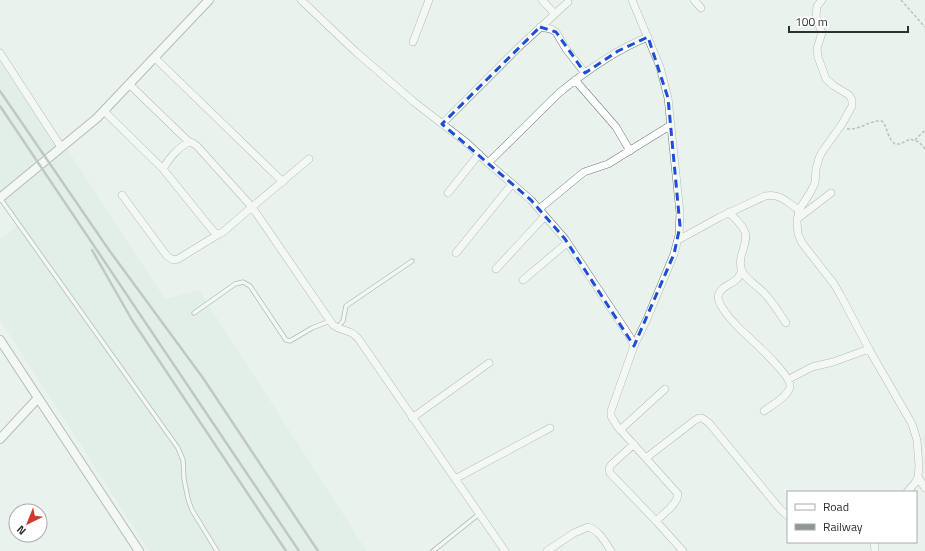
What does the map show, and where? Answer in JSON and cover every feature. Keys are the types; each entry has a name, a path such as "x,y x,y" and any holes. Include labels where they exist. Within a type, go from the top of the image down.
{"street":[{"path":"0,198 97,118 210,0"},
{"path":"301,0 356,52 414,102 479,154 539,209 567,243 630,337 634,346"},
{"path":"413,42 429,0"},
{"path":"542,0 555,14"},
{"path":"632,0 648,37 664,81 668,98 680,205 680,226 674,254 634,346 611,411 611,416 620,430 678,494 678,498 675,503 656,521"},
{"path":"694,0 701,8"},
{"path":"822,0 818,6 816,17 822,33 817,48 818,57 823,72 830,83 846,92 852,100 850,111 839,129 824,148 819,158 816,169 815,184 799,210 797,228 800,239 834,284 912,424 917,440 919,462 918,477 908,491"},
{"path":"442,124 540,27 568,2"},
{"path":"540,27 551,29 556,32 566,49 585,73"},
{"path":"488,163 559,93 575,80 625,47 648,37"},
{"path":"0,53 61,147"},
{"path":"155,58 283,182"},
{"path":"575,80 616,127 630,151"},
{"path":"129,84 189,142 193,143 202,151 252,207 330,321 337,328 355,334 505,551"},
{"path":"104,110 163,169 215,233 219,234"},
{"path":"539,209 584,172 608,164 671,125"},
{"path":"163,169 180,148 189,142"},
{"path":"448,193 479,154"},
{"path":"122,195 167,256 173,260 178,259 223,232 309,159"},
{"path":"456,252 512,184"},
{"path":"797,219 831,193"},
{"path":"678,240 729,212 756,199 772,194 784,199 799,210"},
{"path":"729,212 741,225 745,232 745,240 740,258 742,271 746,278 766,295 786,323"},
{"path":"496,269 545,216"},
{"path":"523,280 567,243"},
{"path":"742,271 737,279 720,291 718,300 731,319 768,355 789,379 790,386 788,392 764,411"},
{"path":"0,340 138,551"},
{"path":"789,379 812,367 833,362 869,349"},
{"path":"412,418 489,363"},
{"path":"620,430 665,389"},
{"path":"0,439 38,398"},
{"path":"646,458 694,421 702,418 709,423 780,509 787,515"},
{"path":"455,480 550,428"},
{"path":"634,444 611,465 609,469 610,473 656,521 682,551"},
{"path":"919,462 925,455"},
{"path":"918,477 925,488"},
{"path":"547,551 574,533 588,527 598,532 611,551"}],"lane":[{"path":"0,198 178,448 183,460 184,479 192,510 217,551"},
{"path":"337,328 343,321 346,306 412,261"},
{"path":"194,313 235,284 244,282 250,286 286,340 295,340 312,328 330,321"},
{"path":"433,551 479,514"}],"path":[{"path":"902,0 925,27"},
{"path":"839,129 852,130 875,121 882,121 895,144 900,144 910,139 914,140 925,149"},
{"path":"914,140 925,130"}],"highlighted area":[{"path":"540,27 556,32 585,73 618,51 648,37 668,98 680,226 674,254 634,346 565,239 531,200 442,124"}],"shaded area":[{"path":"0,46 165,299 199,290 367,551 149,551 0,320 0,239 19,225 0,196"}],"railway":[{"path":"0,91 109,250 203,378 318,551"},
{"path":"0,106 299,551"},
{"path":"92,250 132,320 286,551"}]}
